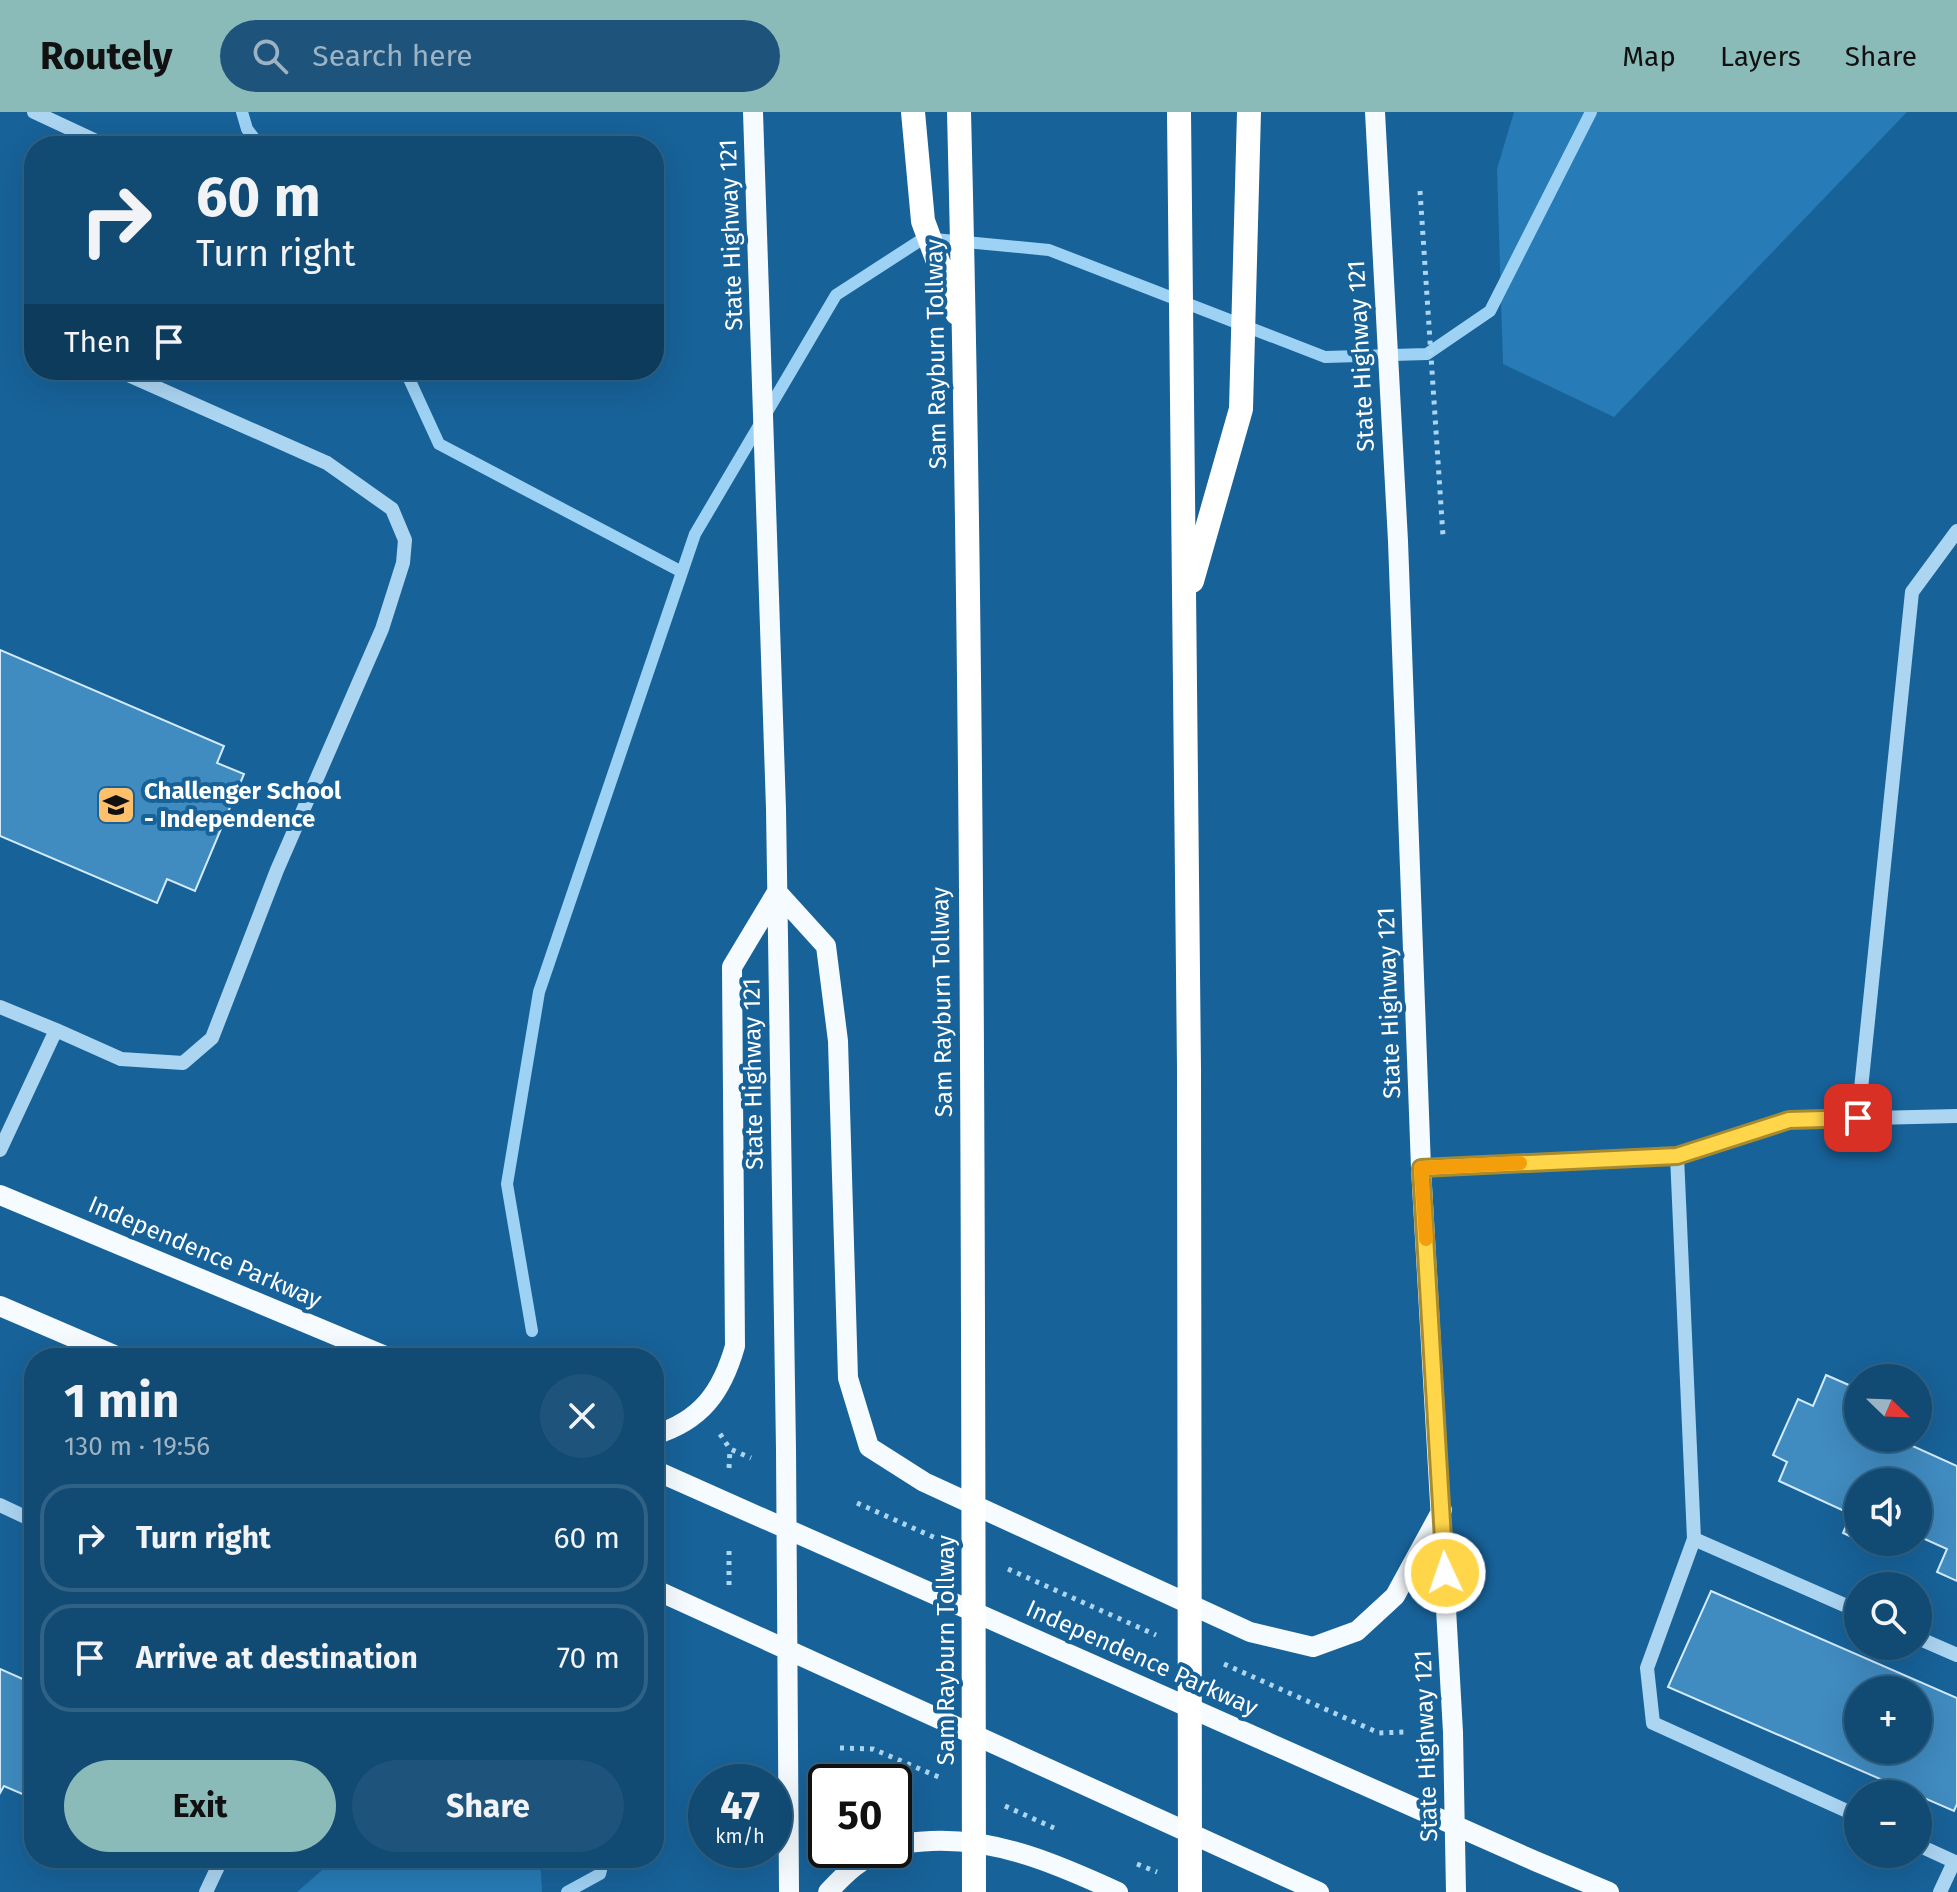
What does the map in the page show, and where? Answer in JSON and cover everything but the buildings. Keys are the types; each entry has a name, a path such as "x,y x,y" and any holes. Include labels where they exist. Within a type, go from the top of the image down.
{"highway":[{"path":"913,112 923,221 965,334"},
{"name":"Sam Rayburn Tollway","path":"959,112 965,334 973,1303 974,1892"},
{"path":"1179,112 1185,606 1190,1892"},
{"path":"1185,606 1241,409 1249,112"}],"main road":[{"name":"State Highway 121","path":"753,112 776,809 789,1892"},
{"name":"State Highway 121","path":"1375,112 1398,541 1421,1168 1442,1509 1456,1892"},
{"path":"664,1430 695,1416 715,1394 727,1373 735,1346 732,967 777,892 826,946 838,1041 848,1378 869,1447 924,1482 1250,1632 1313,1647 1357,1631 1395,1596 1442,1509"},
{"name":"Independence Parkway","path":"0,1195 366,1348"},
{"path":"0,1306 98,1348"},
{"name":"Independence Parkway","path":"664,1474 1609,1892"},
{"path":"664,1594 1319,1892"},
{"path":"912,1843 943,1841 997,1846 1052,1862 1118,1892"},
{"path":"828,1892 853,1868"}],"lane":[{"path":"34,112 86,136"},
{"path":"0,1007 121,1059 183,1063 212,1038 277,870 382,629 403,563 405,540 392,509 327,463 140,380"},
{"path":"1858,1118 1912,592 1957,531"},
{"path":"0,1150 56,1030"},
{"path":"1421,1168 1677,1156 1789,1120 1957,1116"},
{"path":"1677,1156 1694,1539 1647,1668 1653,1723 1844,1810"},
{"path":"0,1505 24,1516"},
{"path":"1694,1539 1844,1605"},
{"path":"1932,1644 1957,1655"},
{"path":"1932,1851 1955,1862 1940,1892"},
{"path":"206,1892 217,1868"}],"path":[{"path":"1420,191 1443,536"},
{"path":"729,1468 730,1449 751,1458"},
{"path":"857,1503 944,1541"},
{"path":"729,1547 729,1585"},
{"path":"1002,1567 1162,1637"},
{"path":"1220,1662 1379,1733 1405,1732"},
{"path":"840,1748 873,1749 945,1780"},
{"path":"1002,1805 1059,1830"},
{"path":"1131,1861 1159,1873"}],"shaded area":[{"path":"1514,112 1907,112 1614,417 1503,364 1497,169"},
{"path":"325,1868 541,1868 542,1892 297,1892"}],"waterway":[{"path":"242,112 252,136"},
{"path":"532,1331 507,1184 539,992 695,534 836,295 924,238 1049,250 1325,357 1427,354 1490,311 1591,112"},
{"path":"410,380 439,444 682,572"},
{"path":"567,1892 600,1874 602,1868"}],"slow traffic":[{"path":"1426,1239 1421,1168 1520,1163"}],"place":[{"name":"Challenger School - Independence","path":"116,805"}],"route":[{"path":"1445,1573 1421,1168 1677,1156 1789,1120 1858,1118"}]}
